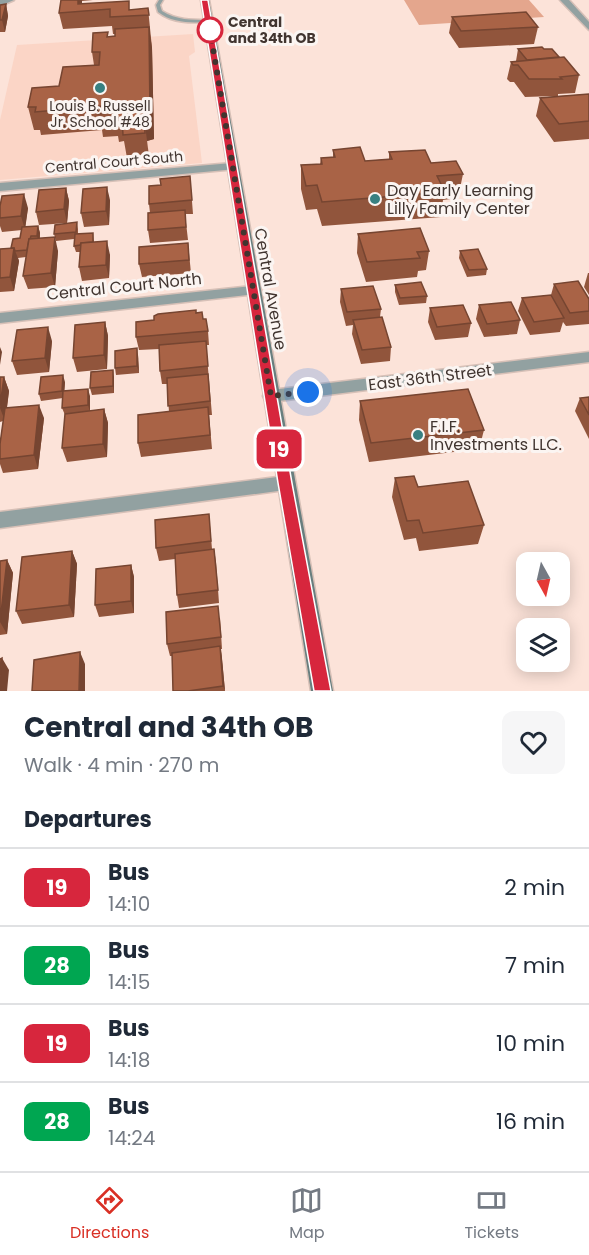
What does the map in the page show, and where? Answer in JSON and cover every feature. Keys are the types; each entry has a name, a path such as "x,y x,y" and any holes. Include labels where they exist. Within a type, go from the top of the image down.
{"main road":[{"name":"Central Avenue","path":"204,0 322,691"}],"street":[{"path":"0,3 10,0"},
{"path":"564,0 589,27"},
{"name":"Central Court South","path":"0,187 232,167"},
{"name":"Central Court North","path":"0,318 252,291"},
{"name":"East 36th Street","path":"271,396 589,357"},
{"path":"0,520 285,483"}],"lane":[{"path":"161,0 160,12 166,16 181,20 208,21"}],"shaded area":[{"path":"404,0 529,0 544,17 419,25"},
{"name":"Louis B. Russell Jr. School #48","path":"193,34 195,52 189,56 202,163 0,180 0,120 17,45"}],"building":[{"path":"61,0 78,0 78,4 129,1 129,10 148,8 149,15 110,17 110,9 59,13"},
{"path":"6,4 2,20 0,20 0,5"},
{"path":"526,12 538,27 461,31 452,17"},
{"path":"149,27 150,116 144,117 145,133 123,135 122,118 115,118 115,112 99,114 104,106 35,112 36,107 28,107 32,88 59,86 63,67 99,65 100,52 92,52 93,33 108,32 107,37 115,36 115,29"},
{"path":"542,47 552,49 559,57 527,60 518,49"},
{"path":"564,57 579,75 560,77 562,79 529,79 518,65 513,65 511,62"},
{"path":"589,94 589,121 559,124 540,98"},
{"path":"360,147 365,161 392,159 389,152 425,150 431,163 456,161 463,174 437,176 445,192 322,202 317,185 306,186 301,165 322,164 321,158 335,157 333,150"},
{"path":"190,176 192,200 149,204 149,186 161,185 160,179"},
{"path":"107,187 106,211 81,213 83,189"},
{"path":"66,188 64,209 36,212 39,190"},
{"path":"24,194 21,216 0,218 2,196"},
{"path":"185,210 186,227 148,230 148,213"},
{"path":"77,222 76,232 54,234 55,225"},
{"path":"38,226 37,236 31,236 27,250 15,251 11,248 13,239 20,238 22,227"},
{"path":"420,228 429,251 417,252 420,258 367,262 358,234"},
{"path":"93,233 93,242 74,246 75,234"},
{"path":"55,237 51,273 23,276 29,239"},
{"path":"107,241 106,265 79,267 81,243"},
{"path":"188,243 189,260 139,264 139,247"},
{"path":"14,248 10,277 0,278 0,249"},
{"path":"478,249 487,269 469,270 460,251"},
{"path":"578,281 589,299 589,311 570,313 554,284"},
{"path":"421,282 427,296 400,298 395,285"},
{"path":"373,286 381,309 347,312 341,289"},
{"path":"551,295 564,318 534,322 522,298"},
{"path":"511,302 520,320 487,324 479,305"},
{"path":"463,305 471,323 437,327 430,308"},
{"path":"196,310 196,313 202,312 203,319 206,319 208,331 136,337 136,322 154,320 154,316 158,314"},
{"path":"382,317 391,347 362,350 353,320"},
{"path":"105,322 104,355 73,358 75,325"},
{"path":"48,327 45,358 12,361 17,330"},
{"path":"206,341 208,366 160,371 159,345"},
{"path":"137,348 137,366 115,368 115,351"},
{"path":"113,370 113,386 90,388 91,372"},
{"path":"208,374 210,401 168,406 167,378"},
{"path":"63,375 62,391 39,394 41,377"},
{"path":"0,377 4,377 0,406"},
{"path":"88,389 88,405 62,408 63,391"},
{"path":"468,389 484,430 371,443 360,401"},
{"path":"589,397 589,415 580,398"},
{"path":"39,405 34,455 0,459 5,408"},
{"path":"208,407 210,435 138,443 138,415"},
{"path":"104,409 103,444 62,448 65,414"},
{"path":"414,476 418,487 468,481 484,525 423,533 419,520 407,521 395,478"},
{"path":"209,514 211,541 156,548 155,520"},
{"path":"214,549 218,590 177,595 175,554"},
{"path":"72,551 69,605 16,611 22,557"},
{"path":"7,560 0,622 0,561"},
{"path":"131,565 131,601 95,605 96,569"},
{"path":"218,606 221,637 167,644 166,612"},
{"path":"220,646 223,686 173,691 172,653"},
{"path":"80,652 79,691 32,691 34,660"}],"bus line":[{"name":"19","path":"205,0 232,173 322,691"}],"place":[{"name":"Central and 34th OB","path":"210,30"},
{"name":"Louis B. Russell Jr. School #48","path":"100,88"},
{"name":"Day Early Learning Lilly Family Center","path":"375,199"},
{"name":"F.I.F. Investments LLC.","path":"418,435"}],"route":[{"path":"210,30 232,173 271,396 308,392"}]}
